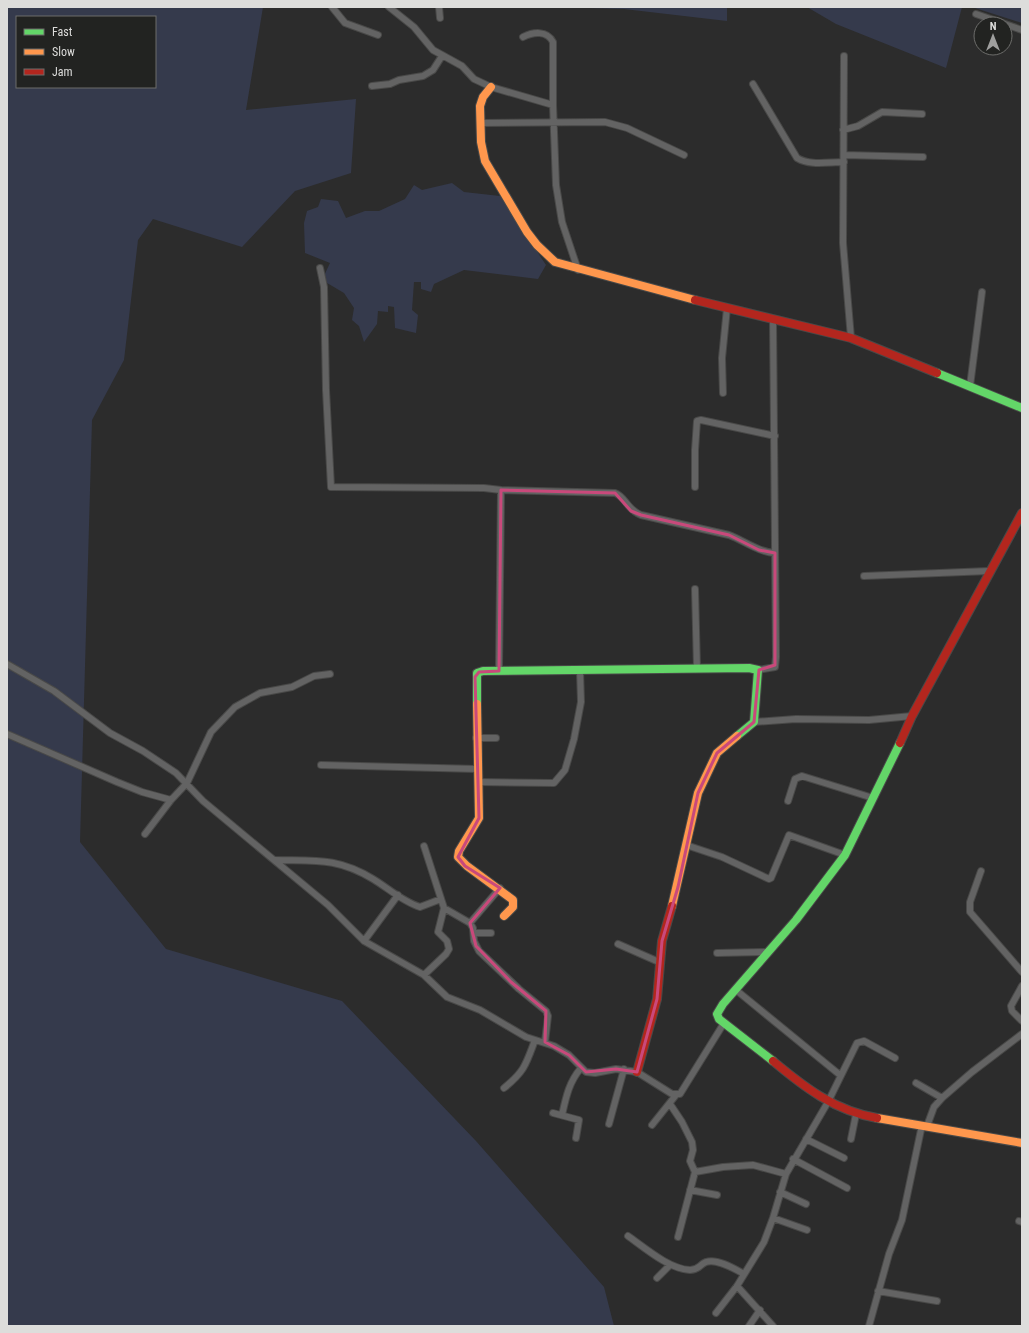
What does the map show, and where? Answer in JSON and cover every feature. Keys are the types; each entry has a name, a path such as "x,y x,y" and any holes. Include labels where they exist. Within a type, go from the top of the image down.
{"street":[{"path":"332,7 345,23 378,35"},
{"path":"389,7 414,27 429,46 442,56 462,66 474,79 491,86 553,105"},
{"path":"439,7 440,18"},
{"path":"976,14 1022,30"},
{"path":"523,37 537,33 548,36 553,42 553,105 556,185 562,222 578,270"},
{"path":"372,86 390,84 399,80 423,76 433,70 442,56"},
{"path":"844,56 843,243 851,338"},
{"path":"753,84 797,158 802,161 812,163 844,159 923,157"},
{"path":"491,86 480,102 480,123 485,161 527,232 537,245 555,262 578,270 851,338 1022,408"},
{"path":"843,130 858,126 882,112 922,114"},
{"path":"480,123 597,122 616,124 640,133 684,155"},
{"path":"320,268 324,288 326,390 331,487 484,488 501,490 615,493 620,496 631,511 641,515 729,535 742,540 758,550 775,553"},
{"path":"970,386 982,292"},
{"path":"723,393 722,358 727,308"},
{"path":"504,916 511,910 514,902 500,888 465,866 458,857 459,851 479,818 476,738 477,673 483,671 749,668 758,670 771,668 775,665 775,436 773,319"},
{"path":"695,487 697,421 701,420 775,436"},
{"path":"500,671 501,490"},
{"path":"1022,513 989,571 912,716 892,761 845,855 796,920 717,1014 719,1019 724,1023 828,1102 856,1114 1022,1143"},
{"path":"864,576 989,571"},
{"path":"695,589 697,669"},
{"path":"7,664 54,691 110,733 143,751 176,773 203,801 333,909 364,940 424,975 447,997 480,1010 535,1040 545,1042 569,1055 581,1068 590,1073 609,1069 624,1069 637,1072 676,1095"},
{"path":"478,782 554,783 565,770 574,739 581,702 580,670"},
{"path":"754,722 758,670"},
{"path":"145,834 171,800 187,783 211,732 235,707 260,693 292,687 314,676 330,674"},
{"path":"637,1072 657,999 659,962 664,930 678,887 698,793 717,753 754,722 796,719 869,720 912,716"},
{"path":"7,734 117,782 142,792 171,800"},
{"path":"476,738 496,738"},
{"path":"321,765 477,769"},
{"path":"788,800 795,779 802,776 873,798"},
{"path":"686,845 722,857 769,879 771,878 789,835 845,855"},
{"path":"424,846 444,908 438,932 447,941 449,949 446,954 424,975"},
{"path":"274,860 328,861 342,864 374,879 415,906 422,907 441,899"},
{"path":"981,871 970,902 970,912 1022,972"},
{"path":"470,923 500,888"},
{"path":"364,940 398,896"},
{"path":"444,908 470,923 474,933 476,946 484,956 519,989 546,1011 548,1016 545,1042"},
{"path":"474,933 491,933"},
{"path":"618,944 659,962"},
{"path":"717,953 768,952"},
{"path":"1022,986 1011,1006 1012,1011 1022,1021"},
{"path":"736,990 840,1075"},
{"path":"652,1126 676,1095 682,1092 724,1023"},
{"path":"869,1326 878,1291 902,1220 925,1125 934,1107 942,1098 972,1072 1022,1034"},
{"path":"504,1088 519,1076 526,1066 535,1040"},
{"path":"716,1313 737,1286 764,1242 786,1174 793,1159 828,1102 840,1075 859,1041 869,1043 895,1058"},
{"path":"562,1115 569,1087 573,1078 581,1068"},
{"path":"609,1124 624,1069"},
{"path":"916,1083 942,1098"},
{"path":"670,1104 682,1122 692,1142 693,1150 690,1161 695,1172 678,1238"},
{"path":"553,1113 579,1120 576,1138"},
{"path":"851,1139 856,1114"},
{"path":"806,1139 844,1158"},
{"path":"793,1159 847,1188"},
{"path":"695,1172 723,1167 753,1165 786,1174"},
{"path":"690,1190 717,1195"},
{"path":"780,1192 806,1204"},
{"path":"773,1218 807,1230"},
{"path":"628,1236 670,1265 693,1270 698,1269 707,1262 712,1262 723,1264 744,1274"},
{"path":"657,1278 670,1265"},
{"path":"737,1286 760,1310 772,1326"},
{"path":"878,1291 937,1301"},
{"path":"749,1326 760,1310"}],"highlighted area":[{"path":"501,490 615,493 631,511 641,515 729,535 759,550 775,553 775,665 759,670 754,722 717,753 698,793 678,887 662,941 657,999 637,1072 616,1069 586,1072 569,1055 545,1042 546,1011 511,982 476,946 470,923 500,888 465,866 458,857 479,818 475,677 479,672 499,671"}],"shaded area":[{"path":"7,7 263,7 246,110 356,99 351,173 295,191 242,247 153,219 138,240 124,360 92,420 80,842 166,949 342,1001 476,1141 604,1287 614,1326 7,1326"},
{"path":"553,7 727,7 727,21 624,9"},
{"path":"807,7 962,7 946,68 836,24"},
{"path":"972,7 1022,7 1022,23 1013,20 1013,16 1000,16"},
{"path":"452,183 464,192 500,196 546,265 538,279 464,270 434,284 431,292 421,289 421,282 414,282 412,310 418,315 416,333 395,328 394,307 388,306 388,312 378,311 377,324 364,342 359,326 352,320 354,308 344,293 322,280 330,263 305,253 304,223 307,211 318,207 321,199 338,201 346,218 365,211 379,211 405,199 414,185 422,190"}],"traffic: fast":[{"path":"937,373 1022,408"},
{"path":"477,704 477,673 483,671 749,668 758,670 754,722 737,736"},
{"path":"773,1061 719,1019 717,1014 723,1004 796,920 845,855 900,743"}],"traffic: slow":[{"path":"491,87 483,97 480,106 481,142 485,161 527,232 537,245 555,262 695,300"},
{"path":"477,704 479,818 459,851 458,857 467,866 513,900 513,907 504,916"},
{"path":"672,906 698,793 717,753 737,736"},
{"path":"877,1118 1022,1143"}],"traffic: jam":[{"path":"695,300 851,338 937,373"},
{"path":"900,743 912,716 1022,513"},
{"path":"637,1072 657,999 662,941 672,906"},
{"path":"773,1061 796,1080 821,1097 847,1110 877,1118"}]}
